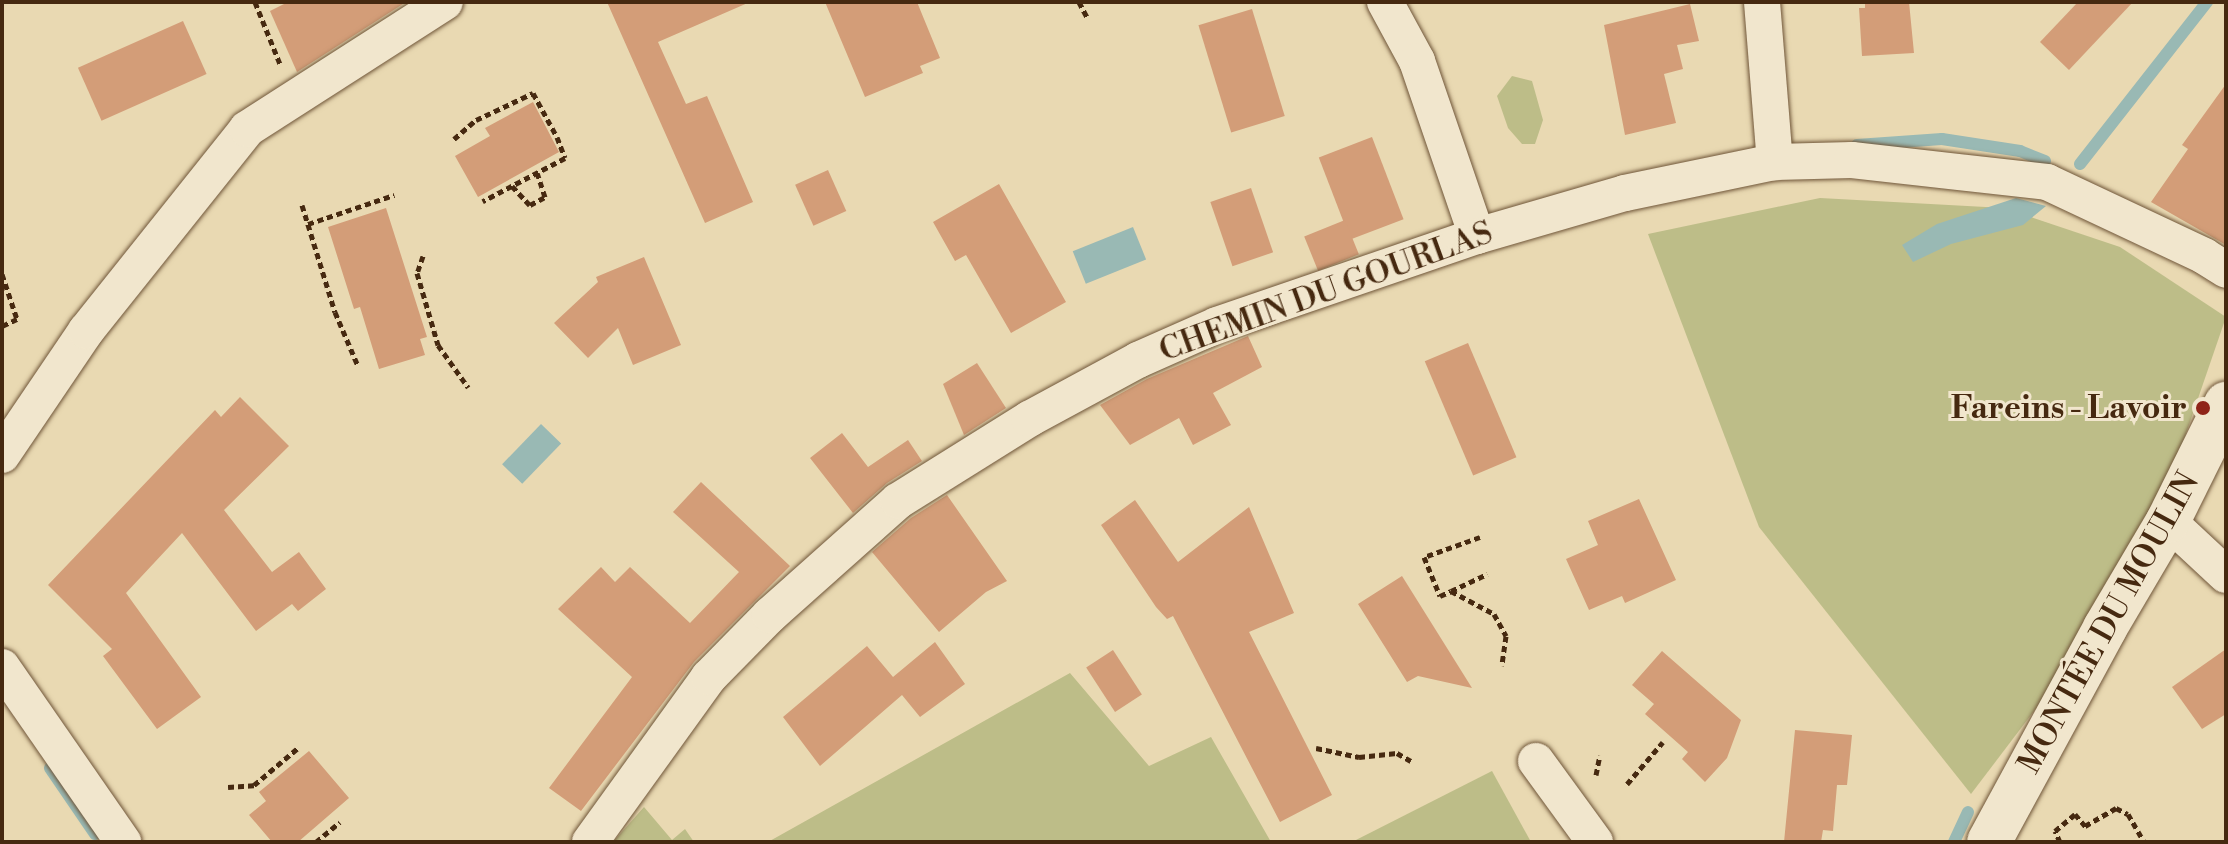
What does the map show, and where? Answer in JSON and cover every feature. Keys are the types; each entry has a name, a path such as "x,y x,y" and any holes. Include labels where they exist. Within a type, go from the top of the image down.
{"street":[{"path":"2,455 86,331 247,129 445,2"},
{"path":"1385,2 1417,61 1477,236"},
{"path":"1762,2 1775,162"},
{"name":"CHEMIN DU GOURLAS","path":"590,842 709,677 770,615 898,501 1029,419 1138,360 1217,325 1477,236 1625,193 1775,162 1852,160 2047,182 2204,256 2226,270"},
{"name":"MONTÉE DU MOULIN","path":"1989,842 2105,628 2168,521 2226,404"},
{"path":"2168,521 2226,575"},
{"path":"2,667 123,842"},
{"path":"1536,761 1595,842"}],"path":[{"path":"255,2 282,69 289,102"},
{"path":"1079,2 1088,19"},
{"path":"454,139 476,120 533,93 565,158 483,201"},
{"path":"512,186 530,205 545,197 537,173"},
{"path":"308,224 394,195"},
{"path":"302,205 335,312 358,366"},
{"path":"423,256 417,273 438,345 468,387"},
{"path":"2,274 17,319 2,326"},
{"path":"1480,537 1424,557 1440,596 1487,574"},
{"path":"1451,591 1494,614 1506,636 1502,666"},
{"path":"1627,784 1663,742"},
{"path":"228,787 254,785 298,748"},
{"path":"1316,748 1359,757 1397,753 1411,761"},
{"path":"2060,842 2055,831 2075,814 2085,826 2116,808 2128,814 2144,842"},
{"path":"316,842 340,822"}],"green space":[{"path":"1512,76 1532,81 1543,120 1535,144 1522,144 1508,128 1497,96"},
{"path":"1820,198 2004,208 2120,247 2226,317 2160,509 2066,669 1971,794 1759,527 1648,234"},
{"path":"1070,673 1149,766 1211,737 1271,842 768,842"},
{"path":"1492,771 1531,842 1352,842"},
{"path":"644,807 672,840 685,829 694,842 613,842"}],"water":[{"path":"2016,198 2046,206 2023,225 1951,244 1913,262 1902,245 1937,224"},
{"path":"1133,227 1146,259 1086,284 1073,251"},
{"path":"541,424 561,443 522,484 502,464"}],"building":[{"path":"288,2 406,2 297,72 270,11"},
{"path":"607,2 750,2 658,42 686,104 707,96 753,202 705,223"},
{"path":"825,2 917,2 940,58 920,66 923,73 865,97"},
{"path":"1865,2 1909,2 1914,53 1862,56 1859,8 1865,8"},
{"path":"2078,2 2133,2 2069,70 2040,42"},
{"path":"1690,4 1699,41 1677,45 1683,69 1664,74 1676,123 1625,135 1604,25"},
{"path":"1252,9 1285,116 1231,132 1198,25"},
{"path":"183,21 207,74 102,121 78,68"},
{"path":"2226,84 2226,245 2151,202 2188,149 2182,145"},
{"path":"533,102 559,152 478,197 455,156 490,136 485,128"},
{"path":"1372,137 1404,219 1350,240 1319,157"},
{"path":"828,170 846,211 813,226 795,185"},
{"path":"999,184 1066,302 1011,333 966,255 955,261 933,222"},
{"path":"1251,188 1273,252 1232,266 1210,202"},
{"path":"386,208 427,337 420,339 425,355 379,369 360,307 354,309 328,227"},
{"path":"1345,220 1359,254 1318,271 1304,236"},
{"path":"644,257 681,345 633,365 618,328 588,358 554,323 598,282 596,277"},
{"path":"1248,336 1262,367 1213,393 1231,425 1193,445 1179,418 1130,445 1100,405 1147,379"},
{"path":"1468,343 1516,457 1473,476 1425,361"},
{"path":"977,363 1006,408 964,435 943,384"},
{"path":"240,397 289,446 224,510 272,572 299,552 326,589 298,611 292,604 256,631 182,533 126,593 201,697 157,729 103,656 112,649 48,585 215,410 221,417"},
{"path":"842,433 868,467 908,440 922,461 887,483 853,513 810,458"},
{"path":"701,482 790,566 694,662 581,811 549,788 632,677 558,609 601,567 615,582 630,567 690,623 739,572 673,512"},
{"path":"947,495 1007,581 986,592 939,632 872,552 911,518"},
{"path":"1639,499 1676,580 1625,603 1622,596 1589,610 1566,559 1598,545 1588,521"},
{"path":"1135,500 1178,562 1249,507 1294,613 1249,632 1332,795 1280,822 1173,616 1167,619 1156,607 1101,525"},
{"path":"1402,576 1472,688 1418,676 1407,682 1358,604"},
{"path":"935,642 965,684 920,717 902,695 820,766 783,717 867,646 893,677"},
{"path":"2226,649 2226,714 2202,729 2172,687"},
{"path":"1113,650 1142,694 1115,712 1086,667"},
{"path":"1662,651 1741,720 1727,758 1705,782 1682,759 1688,752 1645,714 1654,704 1632,685"},
{"path":"1795,730 1852,735 1847,785 1837,785 1833,831 1823,830 1821,842 1784,842"},
{"path":"309,751 349,798 298,842 272,842 249,815 266,801 259,792"}],"waterway":[{"path":"2080,164 2207,2"},
{"path":"1857,145 1942,139 2020,151 2045,161"},
{"path":"50,768 95,834"},
{"path":"1954,842 1968,812"}],"place":[{"name":"Fareins - Lavoir","path":"2203,408"}]}
